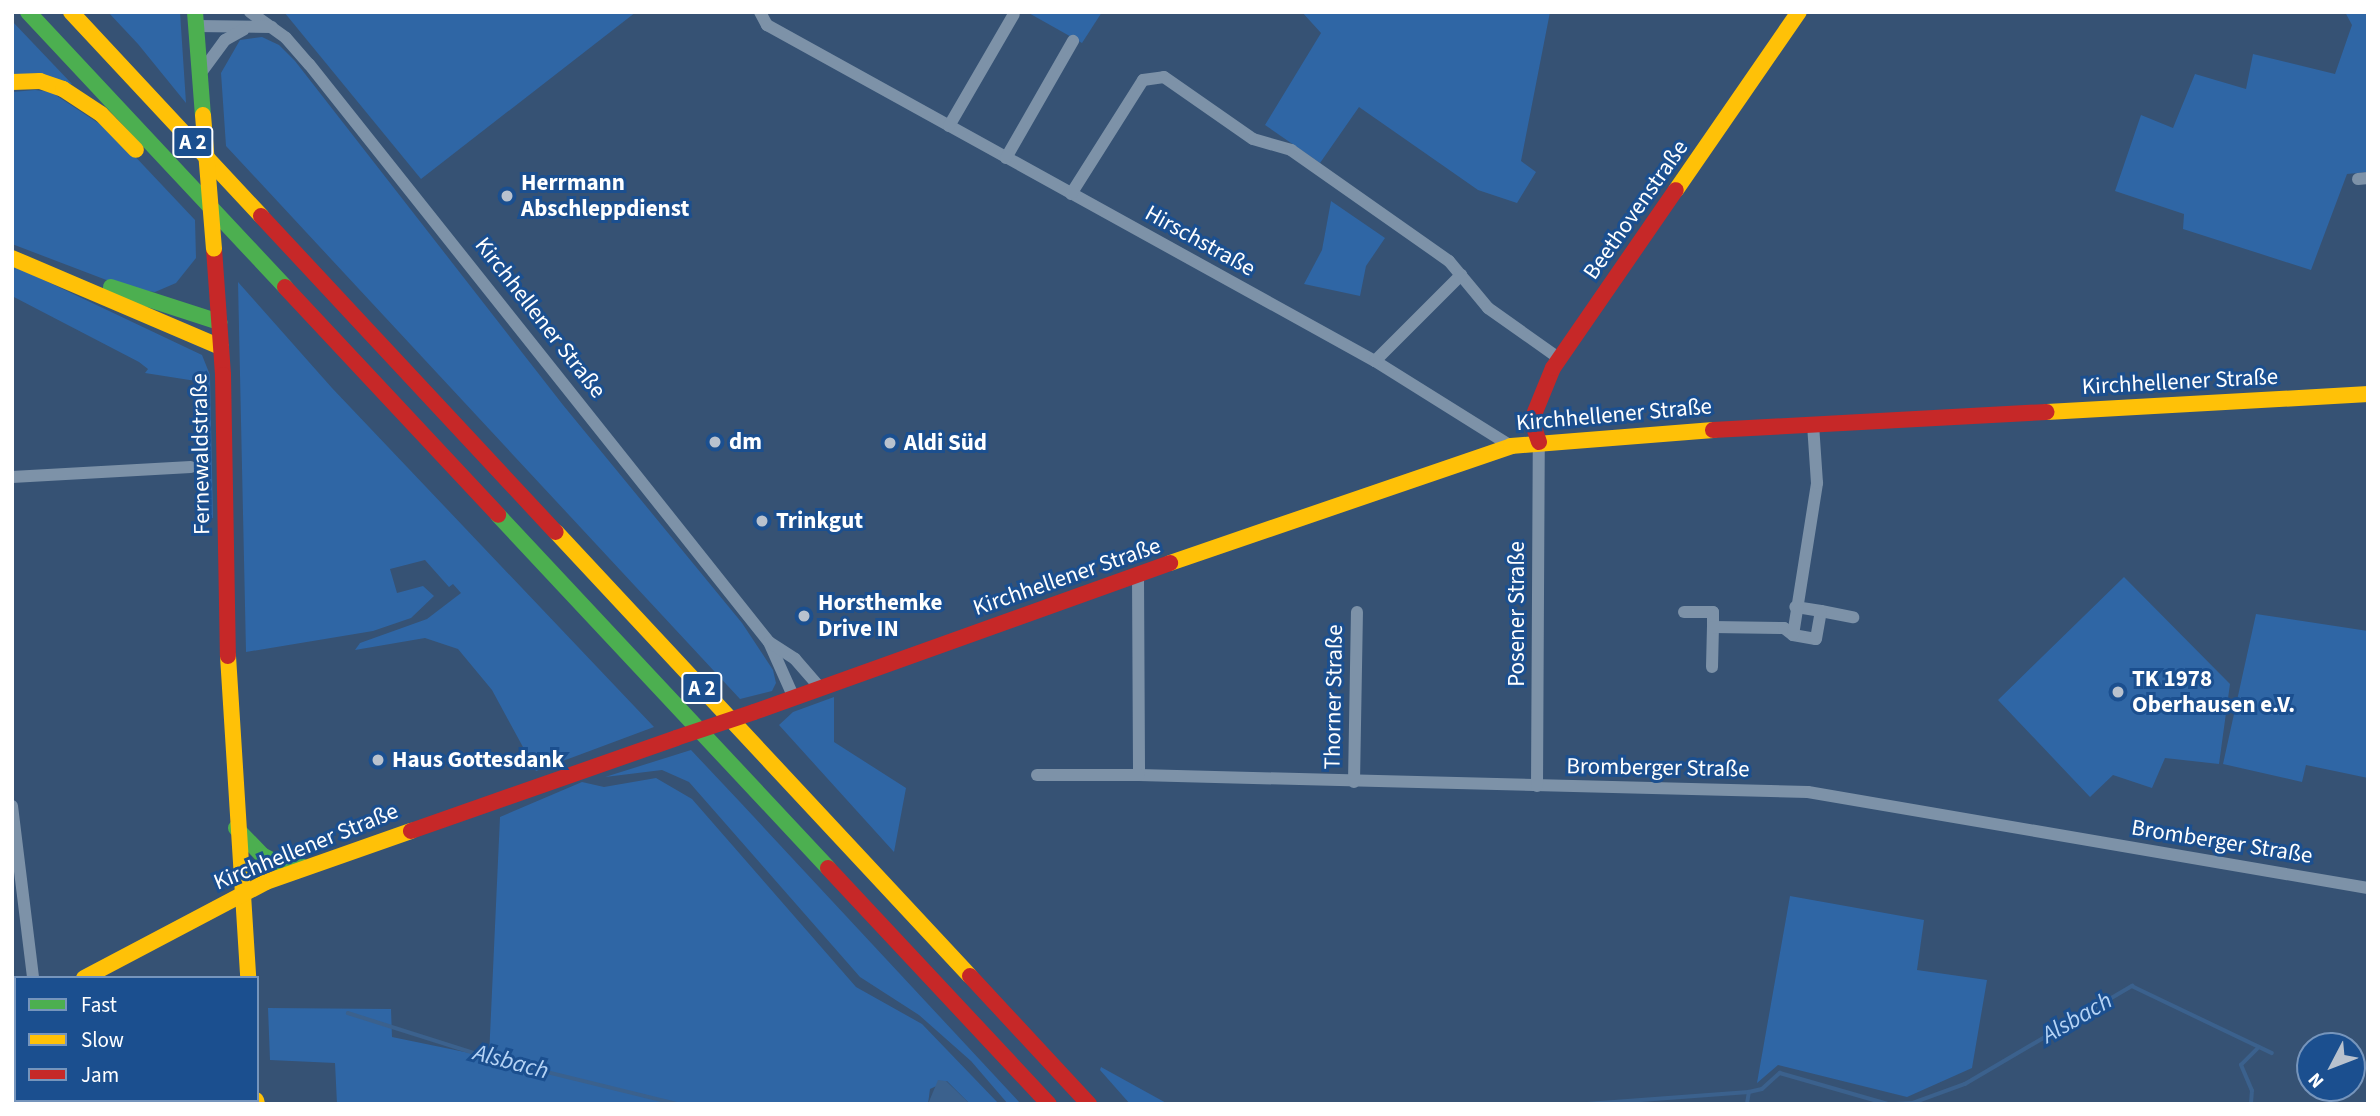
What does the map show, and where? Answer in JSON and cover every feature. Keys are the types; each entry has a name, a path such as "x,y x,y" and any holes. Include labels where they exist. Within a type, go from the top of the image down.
{"main road":[{"name":"A 2","path":"28,12 1049,1104"},
{"name":"A 2","path":"71,12 1089,1104"},
{"name":"Beethovenstraße","path":"1539,442 1533,425 1535,412 1560,359 1799,12"},
{"name":"Fernewaldstraße","path":"196,19 221,346 227,665 247,976"},
{"path":"12,82 48,83 84,101 185,201 209,206"},
{"path":"12,249 150,302 219,321"},
{"path":"12,258 201,342 221,346"},
{"name":"Kirchhellener Straße","path":"88,976 242,895 307,867 794,698 1457,461 1511,446 1813,425 2368,394"},
{"path":"236,828 272,861 307,867"}],"street":[{"name":"Kirchhellener Straße","path":"250,12 272,27 309,64 769,642 794,698"},
{"name":"Hirschstraße","path":"760,12 767,25 1375,361 1511,446"},
{"path":"949,126 1014,14"},
{"path":"196,19 243,29 272,27"},
{"path":"200,74 225,40 243,29"},
{"path":"1006,158 1073,41"},
{"path":"1071,194 1143,80 1164,77 1253,139 1291,150 1449,261 1488,308 1560,359"},
{"path":"1375,361 1461,275"},
{"path":"1793,635 1794,607 1816,482 1813,425"},
{"name":"Posener Straße","path":"1537,786 1539,442"},
{"path":"12,477 191,467"},
{"path":"1138,576 1139,775"},
{"path":"1794,607 1853,617"},
{"path":"1713,627 1784,628 1793,635 1816,639 1821,611"},
{"name":"Thorner Straße","path":"1353,782 1357,612"},
{"path":"1685,612 1713,612 1713,667"},
{"name":"Kirchhellener Straße","path":"769,642 796,659 820,688"},
{"name":"Bromberger Straße","path":"1037,775 1139,775 1808,792 2368,888"},
{"path":"12,806 33,976"}],"shaded area":[{"path":"108,12 180,12 186,103 138,44"},
{"path":"284,12 636,12 421,179"},
{"path":"1027,12 1102,12 1082,43"},
{"path":"1302,12 1550,12 1521,161 1536,172 1517,203 1478,190 1359,107 1320,163 1265,125 1321,33"},
{"path":"2345,12 2368,12 2368,172 2347,174 2311,270 2183,229 2184,214 2115,191 2141,115 2173,128 2195,74 2246,89 2253,54 2335,74 2352,25"},
{"path":"12,21 72,84 12,78"},
{"path":"262,37 279,45 295,61 563,405 742,623 773,670 776,683 772,691 740,699 226,146 221,73 240,40"},
{"path":"12,92 51,92 112,132 195,220 196,258 176,283 155,292 130,289 12,244"},
{"path":"1331,201 1385,238 1366,266 1360,296 1304,284 1322,250"},
{"path":"12,265 202,355 210,375 213,518 206,518 201,489 209,485 210,469 200,453 196,381 145,373 148,369 139,362 12,296"},
{"path":"238,282 332,388 654,727 536,771 492,690 458,649 425,638 355,650 360,643 427,619 461,593 453,584 449,587 425,560 390,569 397,593 423,586 434,596 411,618 373,631 246,652"},
{"name":"TK 1978 Oberhausen e.V.","path":"2124,577 2230,684 2219,764 2165,758 2152,788 2113,775 2090,797 1998,700"},
{"path":"2256,614 2368,631 2368,778 2306,765 2302,782 2223,764"},
{"path":"834,697 834,742 906,788 894,852 779,725 793,712"},
{"path":"691,750 1021,1104 1008,1104 971,1061 919,1015 860,977 689,782 662,770 605,777"},
{"path":"656,778 692,799 856,987 922,1024 999,1104 970,1104 947,1081 930,1089 928,1104 337,1104 335,1063 270,1060 268,1008 391,1009 392,1037 489,1057 500,817 582,782 604,787"},
{"path":"1790,896 1924,920 1917,970 1987,980 1972,1068 1907,1097 1778,1065 1757,1083"},
{"path":"1101,1067 1168,1104 1130,1104 1100,1070"},
{"path":"938,1080 946,1081 970,1104 928,1104"}],"waterway":[{"path":"1552,12 1612,12"},
{"name":"Alsbach","path":"1894,1104 1913,1103 1965,1084 2132,986 2272,1053"},
{"name":"Alsbach","path":"348,1013 490,1058 677,1104"},
{"name":"Alsbach","path":"2251,1104 2252,1091 2241,1065 2259,1047"},
{"name":"Alsbach","path":"1587,1104 1749,1092 1762,1089 1780,1073 1888,1104"},
{"path":"1747,1104 1749,1092"}],"traffic: fast":[{"path":"28,12 285,287"},
{"path":"195,12 203,115"},
{"path":"111,287 219,322"},
{"path":"498,515 828,868"},
{"path":"236,828 262,855 279,864 301,866"}],"traffic: slow":[{"path":"71,12 261,216"},
{"path":"1676,190 1799,12"},
{"path":"12,82 40,81 63,89 101,114 136,150"},
{"path":"203,115 214,249"},
{"path":"12,258 221,347"},
{"path":"2047,412 2368,394"},
{"path":"1170,563 1511,446 1713,430"},
{"path":"556,532 970,976"},
{"path":"228,656 248,976"},
{"path":"88,976 266,882 411,831"}],"traffic: jam":[{"path":"1539,442 1533,425 1535,412 1553,368 1676,190"},
{"path":"261,216 556,532"},
{"path":"214,249 223,375 228,656"},
{"path":"285,287 498,515"},
{"path":"1713,430 2047,412"},
{"path":"754,712 1170,563"},
{"path":"676,738 754,712"},
{"path":"411,831 676,738"},
{"path":"828,868 1049,1104"},
{"path":"970,976 1089,1104"}],"place":[{"name":"Herrmann Abschleppdienst","path":"507,196"},
{"name":"dm","path":"715,442"},
{"name":"Aldi Süd","path":"890,443"},
{"name":"Trinkgut","path":"762,521"},
{"name":"Horsthemke Drive IN","path":"804,616"},
{"name":"TK 1978 Oberhausen e.V.","path":"2118,692"},
{"name":"Haus Gottesdank","path":"378,760"}]}
